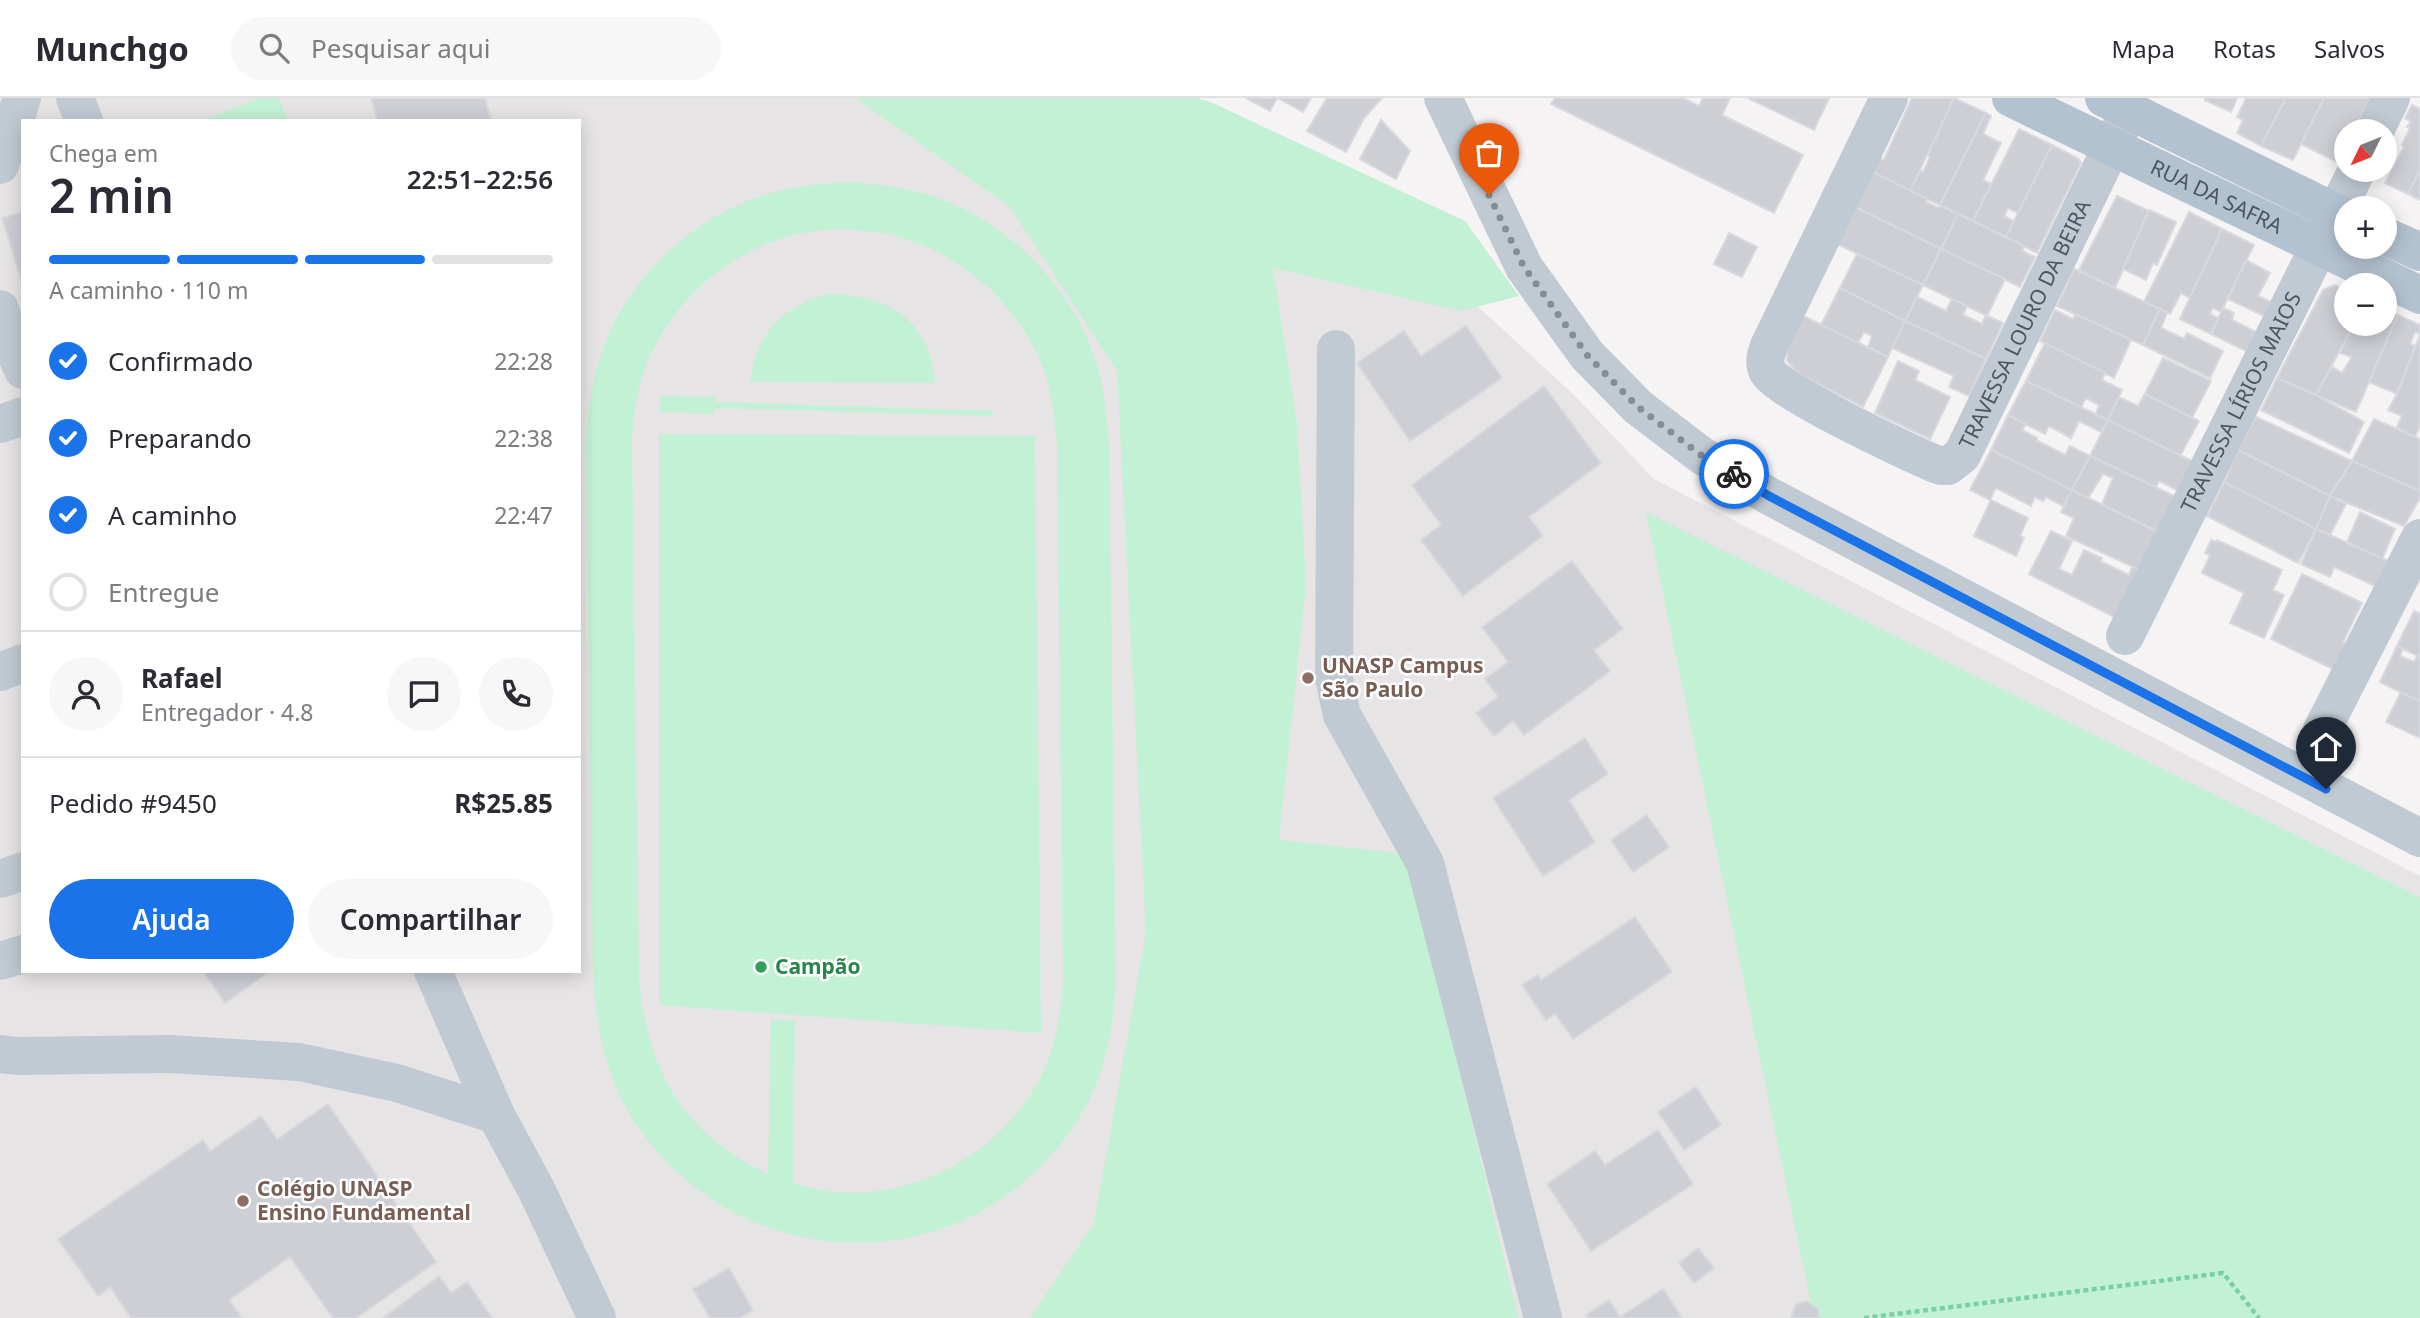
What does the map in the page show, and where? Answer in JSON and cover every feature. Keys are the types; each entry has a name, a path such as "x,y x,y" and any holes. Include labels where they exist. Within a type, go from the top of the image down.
{"main road":[{"name":"RUA DA SAFRA","path":"2011,98 2420,295"},
{"name":"RUA DA SAFRA","path":"2123,102 2334,212"},
{"path":"2397,241 2420,252"}],"street":[{"path":"75,98 84,119"},
{"path":"1443,98 1524,267 1579,344 1638,407 1701,455 1769,496 2420,838"},
{"name":"TRAVESSA LOURO DA BEIRA","path":"1889,98 1769,346 1765,356 1766,366 1769,374 1778,383 1833,414 1941,466 1948,466 1962,455 2112,146 2123,102"},
{"path":"2381,119 2391,98"},
{"name":"TRAVESSA LÍRIOS MAIOS","path":"2125,636 2318,247 2334,225"},
{"path":"0,309 7,334 21,366"},
{"path":"1336,349 1335,678 1342,715 1425,863 1543,1318"},
{"path":"0,424 21,417"},
{"path":"2322,730 2420,538"},
{"path":"0,672 21,664"},
{"path":"0,879 21,873"},
{"path":"0,961 21,955"},
{"path":"434,973 496,1115 536,1189 597,1318"},
{"path":"0,1054 170,1054 299,1062 397,1083 496,1115"}],"path":[{"path":"1864,1318 2223,1273 2259,1318"}],"shaded area":[{"name":"UNASP Campus São Paulo","path":"0,98 1146,98 1399,234 1573,394 1654,479 2420,876 2420,1318 0,1318"}],"green space":[{"path":"260,98 279,98 287,119 206,119"},
{"path":"855,98 1197,98 1213,103 1465,221 1519,296 1461,311 1273,268 1297,423 1306,585 1279,840 1408,854 1518,1318 1030,1318 1094,1223 1146,933 1117,371 1010,207"},
{"path":"850,182 900,188 958,206 1011,239 1034,261 1073,311 1087,339 1098,368 1109,447 1116,986 1112,1025 1103,1064 1090,1098 1071,1130 1048,1159 1021,1184 977,1213 930,1233 881,1242 831,1242 782,1232 735,1213 693,1185 655,1149 620,1096 601,1038 593,978 586,440 590,400 599,361 610,332 643,279 688,235 714,217 771,193 820,184","holes":["846,229 883,233 910,240 935,251 981,281 1001,300 1033,345 1044,370 1051,397 1057,444 1063,982 1055,1038 1047,1064 1034,1089 1014,1117 989,1142 960,1162 929,1177 896,1188 862,1192 827,1191 793,1183 795,1021 771,1019 768,1174 738,1158 713,1139 692,1119 674,1096 650,1042 639,978 632,439 640,384 658,341 672,318 710,278 732,262 781,239 808,232"]},
{"path":"828,294 876,301 903,315 923,339 931,358 935,383 750,382 759,349 774,324 797,306"},
{"path":"660,396 715,397 715,402 993,411 993,416 715,408 714,414 660,412"},
{"path":"659,434 1035,436 1041,1033 659,1005"},
{"path":"1646,512 2420,897 2420,1318 1814,1318"}],"building":[{"path":"371,98 485,98 490,119 377,119"},
{"path":"1246,98 1277,98 1270,111"},
{"path":"1278,98 1311,98 1303,112"},
{"path":"1327,98 1382,98 1364,118 1346,152 1307,131"},
{"path":"1555,98 1683,98 1699,106 1703,98 1730,98 1722,115 1803,155 1774,213 1551,104"},
{"path":"1748,98 1829,98 1814,130"},
{"path":"1912,98 1954,98 1910,191 1871,171 1878,157 1884,160"},
{"path":"1954,98 1986,113 1940,205 1910,191 1920,171 1923,172"},
{"path":"2205,98 2237,98 2231,112"},
{"path":"2246,98 2286,98 2261,146 2237,133 2243,120 2237,117"},
{"path":"2286,98 2324,98 2293,160 2261,146"},
{"path":"2324,98 2370,98 2360,119 2334,119 2334,160 2301,144"},
{"path":"2412,105 2420,109 2420,170 2408,194 2385,183 2398,182 2398,158 2411,121 2405,118"},
{"path":"1986,113 1991,116 1983,134 2001,143 1983,180 1991,184 1973,221 1940,205"},
{"path":"1381,120 1410,151 1396,179 1360,159"},
{"path":"2019,129 2052,145 2018,213 2008,208 2004,216 2014,221 2006,237 1973,221"},
{"path":"2052,145 2079,159 2081,163 2037,253 2006,237"},
{"path":"2420,170 2420,200 2408,194"},
{"path":"1871,171 1927,199 1926,202 1939,208 1940,205 1958,214 1941,249 1853,206"},
{"path":"2117,196 2149,211 2115,288 2079,270"},
{"path":"1853,206 1941,249 1923,285 1835,243"},
{"path":"2149,210 2176,222 2157,265 2153,263 2146,280 2123,269"},
{"path":"2189,212 2222,229 2190,298 2181,293 2170,314 2144,302"},
{"path":"21,213 21,280 2,218"},
{"path":"1958,214 2024,246 2022,251 2035,257 2020,287 1941,249"},
{"path":"2222,229 2254,245 2221,312 2213,308 2210,314 2218,318 2211,334 2180,319"},
{"path":"1729,233 1757,247 1742,277 1714,264"},
{"path":"1941,249 2005,279 1987,316 1923,285"},
{"path":"1857,254 1923,285 1905,321 1840,288"},
{"path":"2246,260 2270,273 2258,296 2271,302 2264,316 2228,299"},
{"path":"2074,269 2160,309 2143,345 2057,306"},
{"path":"2334,285 2334,336 2348,336 2316,395 2277,378 2323,290"},
{"path":"1840,288 1905,321 1888,357 1868,347 1872,336 1864,332 1858,343 1821,325"},
{"path":"1917,297 1946,311 1952,299 1967,306 1963,315 1982,324 1986,315 2003,323 1986,359 1905,321"},
{"path":"2223,308 2234,313 2232,320 2256,332 2246,351 2211,334"},
{"path":"2160,309 2167,313 2161,328 2184,339 2187,333 2223,351 2210,378 2143,345"},
{"path":"2055,310 2073,319 2076,314 2131,340 2114,378 2040,341"},
{"path":"2398,315 2420,325 2420,334 2415,332 2410,343 2415,346 2397,394 2369,382 2389,336 2397,336"},
{"path":"1803,316 1888,357 1863,407 1799,374 1787,361 1788,344"},
{"path":"1905,321 1986,359 1969,396 1949,387 1954,376 1892,348"},
{"path":"1466,326 1502,378 1410,441 1357,363 1404,331 1421,356"},
{"path":"2420,335 2420,426 2415,437 2397,427 2402,416 2388,410"},
{"path":"2348,336 2389,336 2356,412 2316,395 2332,367 2342,373 2352,357 2340,353"},
{"path":"2045,343 2105,373 2102,380 2122,390 2108,420 2096,414 2099,405 2086,398 2081,407 2026,381"},
{"path":"2163,358 2211,381 2192,418 2145,394"},
{"path":"1898,361 1919,371 1915,380 1950,397 1930,439 1875,413"},
{"path":"2277,378 2316,395 2364,422 2349,453 2261,410"},
{"path":"2026,381 2108,420 2101,432 2079,421 2071,438 2049,426 2045,434 2008,415"},
{"path":"1544,386 1601,463 1529,517 1543,536 1463,596 1421,540 1441,525 1412,485"},
{"path":"2145,394 2199,421 2180,456 2108,420 2119,397 2138,406"},
{"path":"2008,415 2026,424 2022,430 2037,438 2036,440 2065,455 2070,446 2090,456 2072,490 1991,450"},
{"path":"2256,417 2352,461 2330,496 2238,450"},
{"path":"2374,419 2420,439 2420,491 2352,461"},
{"path":"2108,420 2192,461 2177,490 2159,481 2156,487 2090,456"},
{"path":"1991,450 2072,490 2063,506 2046,497 2043,501 2035,497 2031,506 1996,488 1990,500 1970,490"},
{"path":"2238,450 2330,496 2316,529 2224,482"},
{"path":"2090,456 2174,496 2158,532 2102,504 2113,478 2103,474 2088,498 2072,490"},
{"path":"2352,461 2420,491 2420,498 2404,526 2330,496"},
{"path":"2224,482 2316,529 2298,563 2207,516"},
{"path":"2072,490 2158,532 2140,570 2066,536 2074,518 2061,512"},
{"path":"2330,496 2346,504 2330,535 2316,529"},
{"path":"1991,500 2028,518 2020,536 2024,538 2016,556 1974,536"},
{"path":"2360,512 2395,529 2382,559 2347,542"},
{"path":"2316,529 2395,564 2384,590 2334,567 2330,577 2301,564"},
{"path":"2051,531 2072,541 2059,569 2072,575 2084,550 2129,575 2132,567 2140,570 2118,619 2029,574"},
{"path":"2211,540 2217,540 2282,570 2273,590 2284,595 2264,638 2230,623 2244,593 2202,573 2210,555 2205,553"},
{"path":"1572,561 1623,629 1594,650 1610,671 1524,735 1513,721 1494,736 1476,713 1498,697 1485,679 1508,662 1482,627"},
{"path":"2302,574 2362,603 2343,642 2353,647 2341,673 2271,639"},
{"path":"2414,611 2420,614 2420,657 2397,646"},
{"path":"2397,646 2403,649 2400,656 2414,662 2417,656 2420,657 2420,702 2380,682"},
{"path":"2401,692 2420,702 2420,738 2386,722"},
{"path":"1585,738 1608,774 1569,800 1595,842 1543,876 1493,798"},
{"path":"1647,815 1669,847 1633,872 1611,840"},
{"path":"1635,917 1672,972 1573,1039 1555,1014 1546,1020 1522,985 1538,975 1541,980"},
{"path":"204,973 267,973 225,1003"},
{"path":"1696,1087 1721,1125 1684,1150 1658,1112"},
{"name":"Colégio UNASP Ensino Fundamental","path":"328,1104 436,1262 356,1318 333,1318 290,1257 229,1300 242,1318 131,1318 110,1287 98,1296 58,1239 203,1140 210,1151 261,1116 277,1139"},
{"path":"1658,1130 1693,1184 1591,1251 1547,1184 1595,1151 1605,1165"},
{"path":"1698,1248 1714,1268 1694,1283 1679,1263"},
{"path":"729,1268 753,1310 740,1318 710,1318 693,1289"},
{"path":"439,1276 451,1293 467,1282 492,1318 383,1318"},
{"path":"1663,1289 1682,1318 1588,1318 1586,1315 1609,1300 1620,1317"},
{"path":"1807,1301 1818,1309 1819,1318 1791,1318 1795,1306"}],"way so far":[{"path":"1489,195 1524,267 1587,355 1638,407 1701,455 1734,474"}],"place":[{"name":"UNASP Campus São Paulo","path":"1308,678"},
{"name":"Campão","path":"761,967"},
{"name":"Colégio UNASP Ensino Fundamental","path":"243,1201"}],"route":[{"path":"1734,474 1769,496 2326,789"}]}
